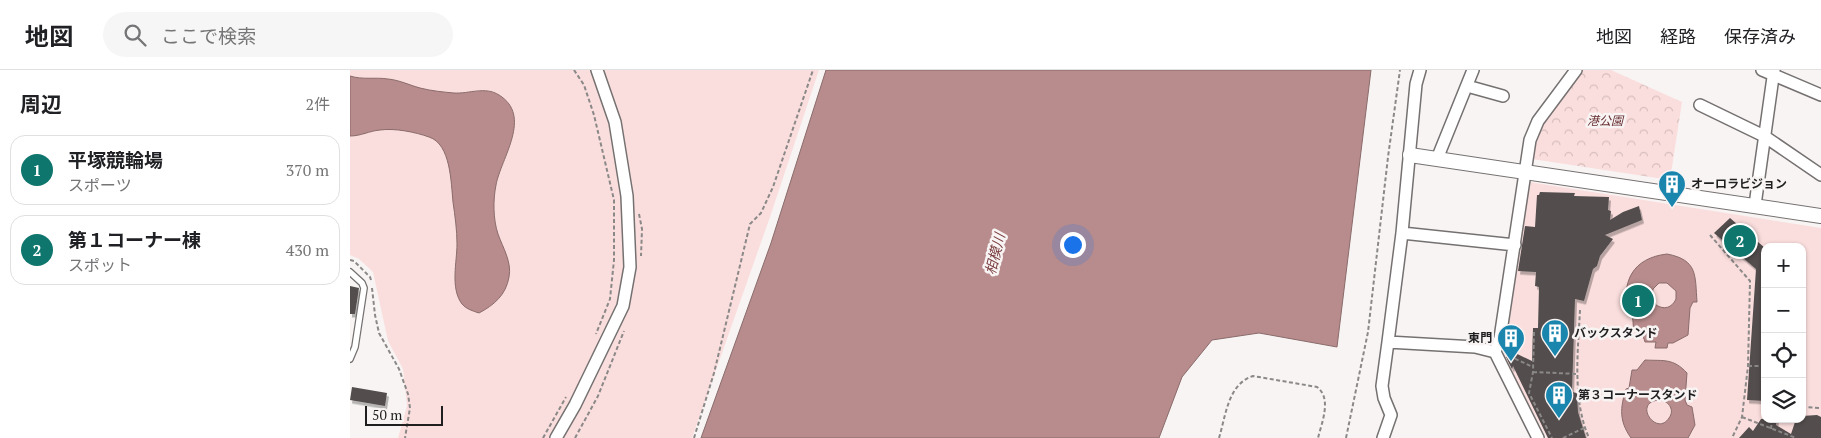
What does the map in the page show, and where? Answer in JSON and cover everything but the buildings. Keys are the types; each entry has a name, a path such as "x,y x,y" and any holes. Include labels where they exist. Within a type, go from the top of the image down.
{"street":[{"path":"556,438 575,405 623,306 630,267 627,196 615,122 597,70"},
{"path":"1383,438 1391,415 1384,398 1382,386 1402,233 1416,84 1420,70"},
{"path":"1438,159 1473,70"},
{"path":"1538,438 1500,353 1500,338 1530,140 1538,121 1576,70"},
{"path":"1755,205 1764,136 1769,72 1821,95"},
{"path":"1467,86 1503,96"},
{"path":"1700,105 1764,136 1821,175"},
{"path":"1410,155 1821,216"},
{"path":"1402,233 1515,245"},
{"path":"1388,342 1476,347 1500,353"}],"lane":[{"path":"350,272 362,283 364,288 355,347 350,359"}],"path":[{"path":"574,70 584,85 594,115 614,200 614,260 610,300 594,340"},
{"path":"694,438 714,373 750,224 762,213 813,70"},
{"path":"1346,438 1368,332 1400,70"},
{"path":"1710,235 1750,281 1748,366 1742,417 1732,438"},
{"path":"350,260 354,261 370,277 379,333 399,369 408,394 410,408 405,438"},
{"path":"1580,310 1578,374 1581,412 1584,428 1589,438"},
{"path":"1534,332 1534,367 1529,393 1552,438"},
{"path":"1500,353 1534,367"},
{"path":"1748,366 1761,366"},
{"path":"1533,372 1578,374"},
{"path":"1219,438 1233,391 1246,378 1253,376 1317,387 1322,391 1325,400 1318,438"},
{"path":"542,438 567,395"},
{"path":"1806,407 1821,408"},
{"path":"1742,417 1796,438"},
{"path":"1771,429 1772,423"},
{"path":"1563,438 1584,428"}],"green space":[{"path":"350,70 819,70 770,217 692,438 398,438 407,406 403,369 388,341 373,272 359,259 350,255"},
{"name":"港公園","path":"1581,70 1611,70 1682,102 1670,180 1532,159 1536,140 1543,122"},
{"path":"1529,182 1821,228 1821,438 1547,438 1502,354"}],"water":[{"name":"相模川","path":"826,70 1371,70 1337,347 1259,333 1212,340 1182,377 1159,438 701,438 771,243"},
{"path":"350,76 383,78 442,92 494,92 509,104 514,114 514,126 512,138 496,185 494,210 496,228 508,260 510,271 505,289 490,307 479,313 464,306 458,298 455,283 456,223 450,175 442,147 429,137 398,130 372,131 350,136"},
{"path":"1667,254 1684,260 1693,270 1696,284 1697,302 1693,302 1690,308 1688,335 1673,343 1668,343 1667,348 1655,348 1656,342 1645,342 1641,334 1634,330 1626,301 1628,281 1632,273 1646,260","holes":["1659,283 1667,283 1676,291 1676,299 1668,307 1656,305 1652,298 1653,289"]},
{"path":"1645,360 1663,361 1677,365 1687,373 1685,400 1687,405 1692,407 1695,425 1688,438 1631,438 1624,426 1622,408 1626,389 1629,388 1632,370 1637,370","holes":["1664,401 1669,404 1671,415 1664,423 1658,424 1649,416 1648,406 1652,402"]}],"place":[{"name":"オーロラビジョン","path":"1672,208"},
{"name":"第１コーナー棟","path":"1740,241"},
{"name":"平塚競輪場","path":"1638,301"},
{"name":"バックスタンド","path":"1555,357"},
{"name":"東門","path":"1511,362"},
{"name":"第３コーナースタンド","path":"1559,419"}]}
